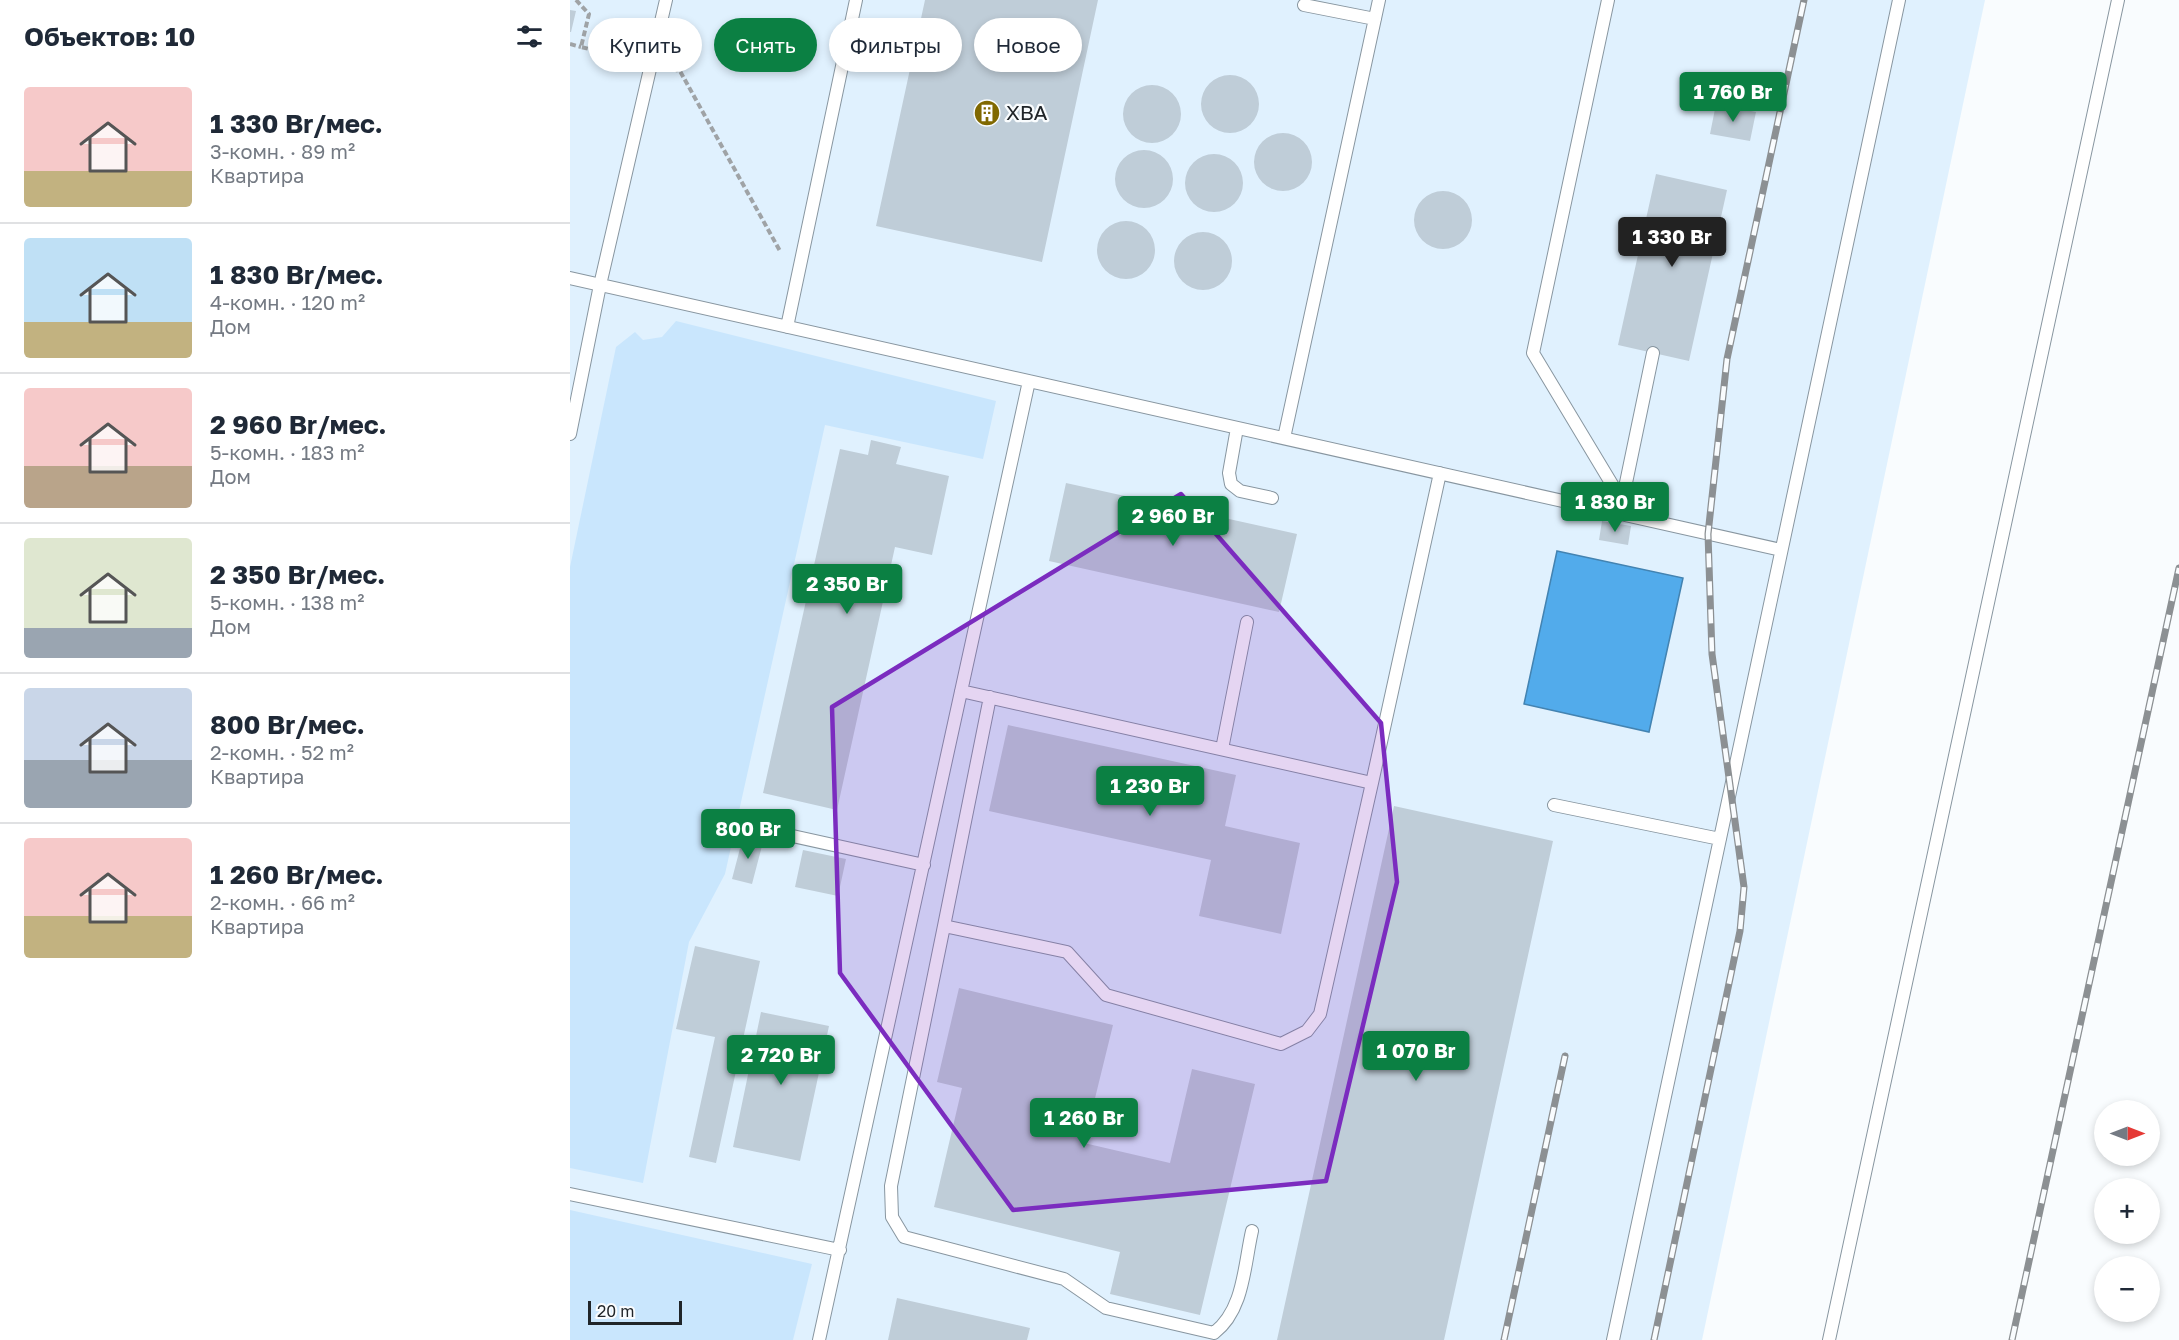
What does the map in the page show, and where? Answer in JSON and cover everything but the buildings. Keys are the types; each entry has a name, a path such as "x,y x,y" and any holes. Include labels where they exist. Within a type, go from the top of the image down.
{"lane":[{"path":"662,18 666,0"},
{"path":"787,327 856,0"},
{"path":"1284,438 1379,0"},
{"path":"1608,0 1533,353 1630,516"},
{"path":"1613,1340 1899,0"},
{"path":"1829,1340 2118,0"},
{"path":"1304,5 1375,19"},
{"path":"570,434 600,285 649,72"},
{"path":"570,278 1781,550"},
{"path":"1622,502 1653,352"},
{"path":"819,1340 1029,381"},
{"path":"1237,428 1229,473 1231,484 1240,491 1272,498"},
{"path":"944,926 1067,952 1106,995 1281,1044 1307,1031 1320,1014 1440,473"},
{"path":"1222,749 1247,622"},
{"path":"961,691 1372,783"},
{"path":"990,698 891,1186 892,1216 904,1238 1064,1279 1106,1308 1214,1333 1225,1324 1235,1309 1252,1231"},
{"path":"1554,805 1720,839"},
{"path":"761,829 924,865"},
{"path":"570,1194 840,1250"}],"path":[{"path":"576,0 589,14 581,47"},
{"path":"570,44 588,49"},
{"path":"681,72 797,280"}],"highlighted area":[{"path":"1181,494 1381,723 1397,882 1326,1181 1013,1210 840,973 832,707"}],"shaded area":[{"path":"570,0 1985,0 1702,1340 570,1340"},
{"path":"676,321 996,401 983,459 825,425 725,874 689,942 643,1183 570,1168 570,567 616,347 635,332 643,340 662,337"},
{"path":"570,1210 812,1264 793,1340 570,1340"}],"water":[{"path":"1557,551 1683,578 1649,732 1524,704"}],"railway":[{"path":"1654,1340 1740,931 1744,887 1712,654 1708,534 1727,359 1804,0"},
{"path":"2012,1340 2179,568"},
{"path":"1504,1340 1565,1056"}],"place":[{"name":"ХВА","path":"987,113"}]}
